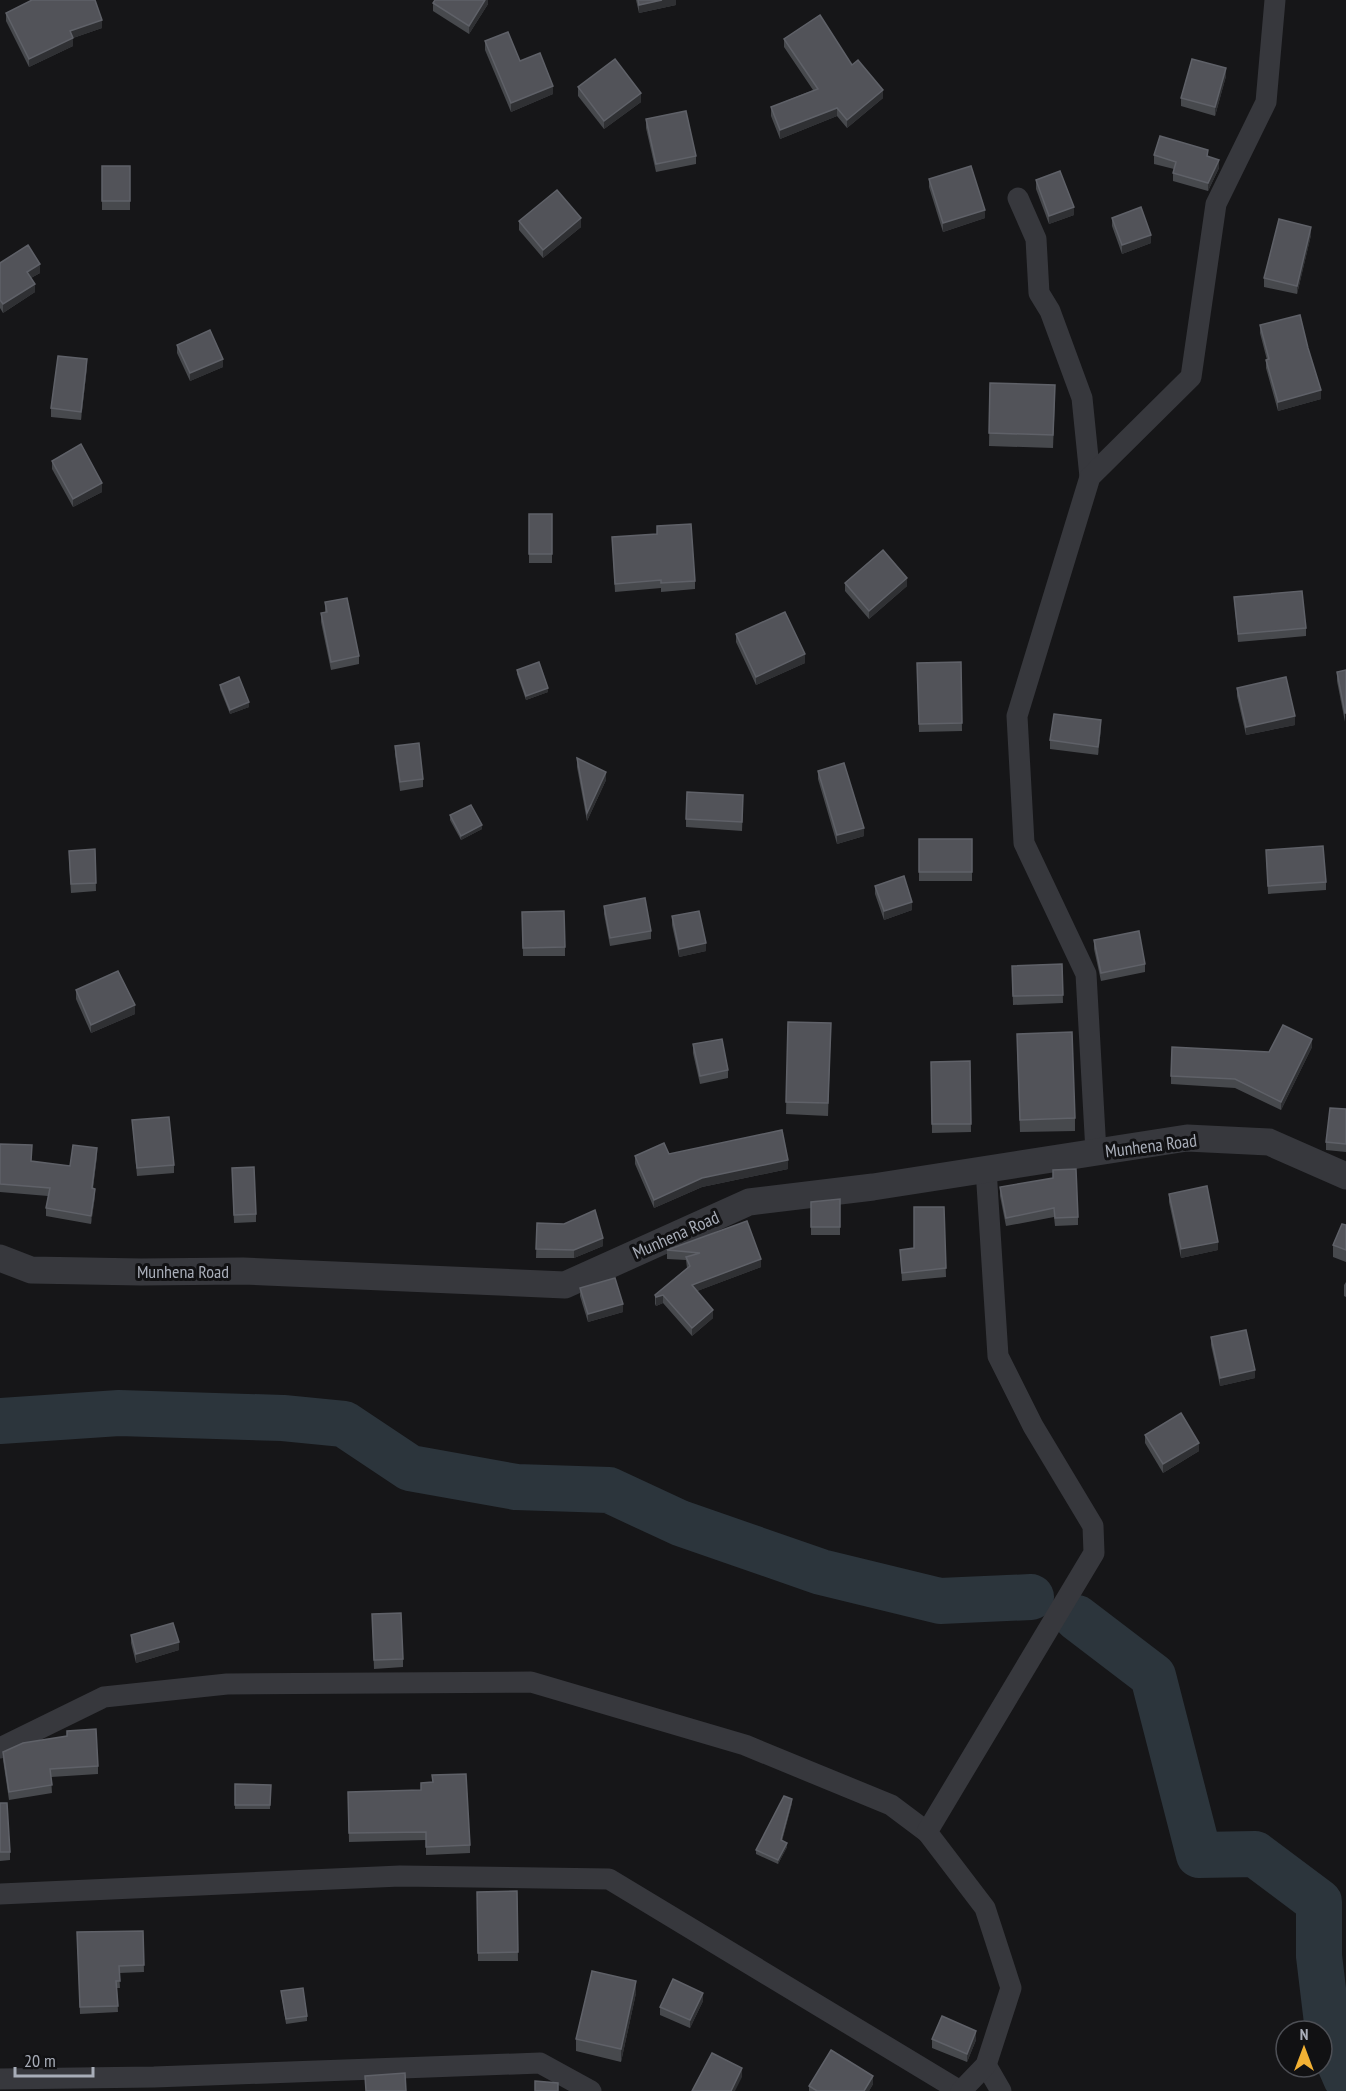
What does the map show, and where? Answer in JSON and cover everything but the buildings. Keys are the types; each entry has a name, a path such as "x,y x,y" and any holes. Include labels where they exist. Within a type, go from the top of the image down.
{"street":[{"path":"1090,477 1191,377 1216,204 1266,102 1275,0"},
{"path":"1018,198 1036,239 1038,293 1050,311 1082,398 1090,477 1017,716 1024,843 1086,974 1096,1152"},
{"name":"Munhena Road","path":"0,1258 31,1270 243,1271 565,1285 749,1202 873,1187 1187,1138 1269,1142 1346,1176"},
{"path":"927,1832 1094,1553 1093,1526 1033,1426 998,1356 986,1169"},
{"path":"0,1748 104,1697 227,1684 531,1682 745,1745 891,1805 927,1832 985,1908 1011,1988 986,2065 960,2091 609,1879 400,1876 0,1894"},
{"path":"0,2079 154,2077 540,2063 591,2091"},
{"path":"986,2065 1001,2091"}],"waterway":[{"path":"0,1421 119,1413 283,1418 344,1424 410,1468 516,1487 609,1490 680,1523 821,1572 940,1601 1031,1597"},
{"path":"1077,1618 1153,1676 1199,1855 1255,1854 1319,1902 1319,1956 1329,2039 1346,2078"}]}
